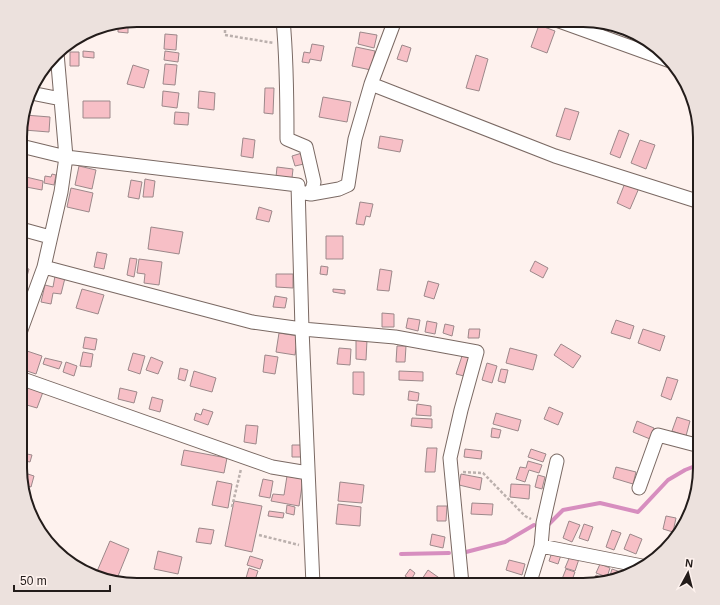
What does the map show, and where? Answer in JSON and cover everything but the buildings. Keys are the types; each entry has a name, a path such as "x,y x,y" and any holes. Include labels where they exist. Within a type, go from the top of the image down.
{"street":[{"path":"284,27 286,47 287,139 306,147 314,182 305,193 302,329 313,578"},
{"path":"305,193 339,189 348,185 355,139 371,84 392,27"},
{"path":"575,27 658,57"},
{"path":"27,304 44,267 61,192 66,157 58,61"},
{"path":"371,84 555,156 693,200"},
{"path":"36,94 61,98"},
{"path":"27,147 66,157 298,185 305,193"},
{"path":"27,230 50,236"},
{"path":"44,267 252,322 302,329 395,337 477,352 450,458 461,578"},
{"path":"27,380 272,467 308,473"},
{"path":"639,488 658,435 693,444"},
{"path":"531,578 540,546 543,522 557,461"},
{"path":"540,546 635,565"}],"path":[{"path":"225,27 225,35 275,43 286,47"},
{"path":"232,507 244,457"},
{"path":"450,458 455,470 483,474 525,516 543,522"},
{"path":"259,535 312,548"}],"waterway":[{"path":"547,526 563,510 600,503 638,512 668,480 693,467"},
{"path":"466,552 505,542 534,525"},
{"path":"401,554 449,553"}]}
